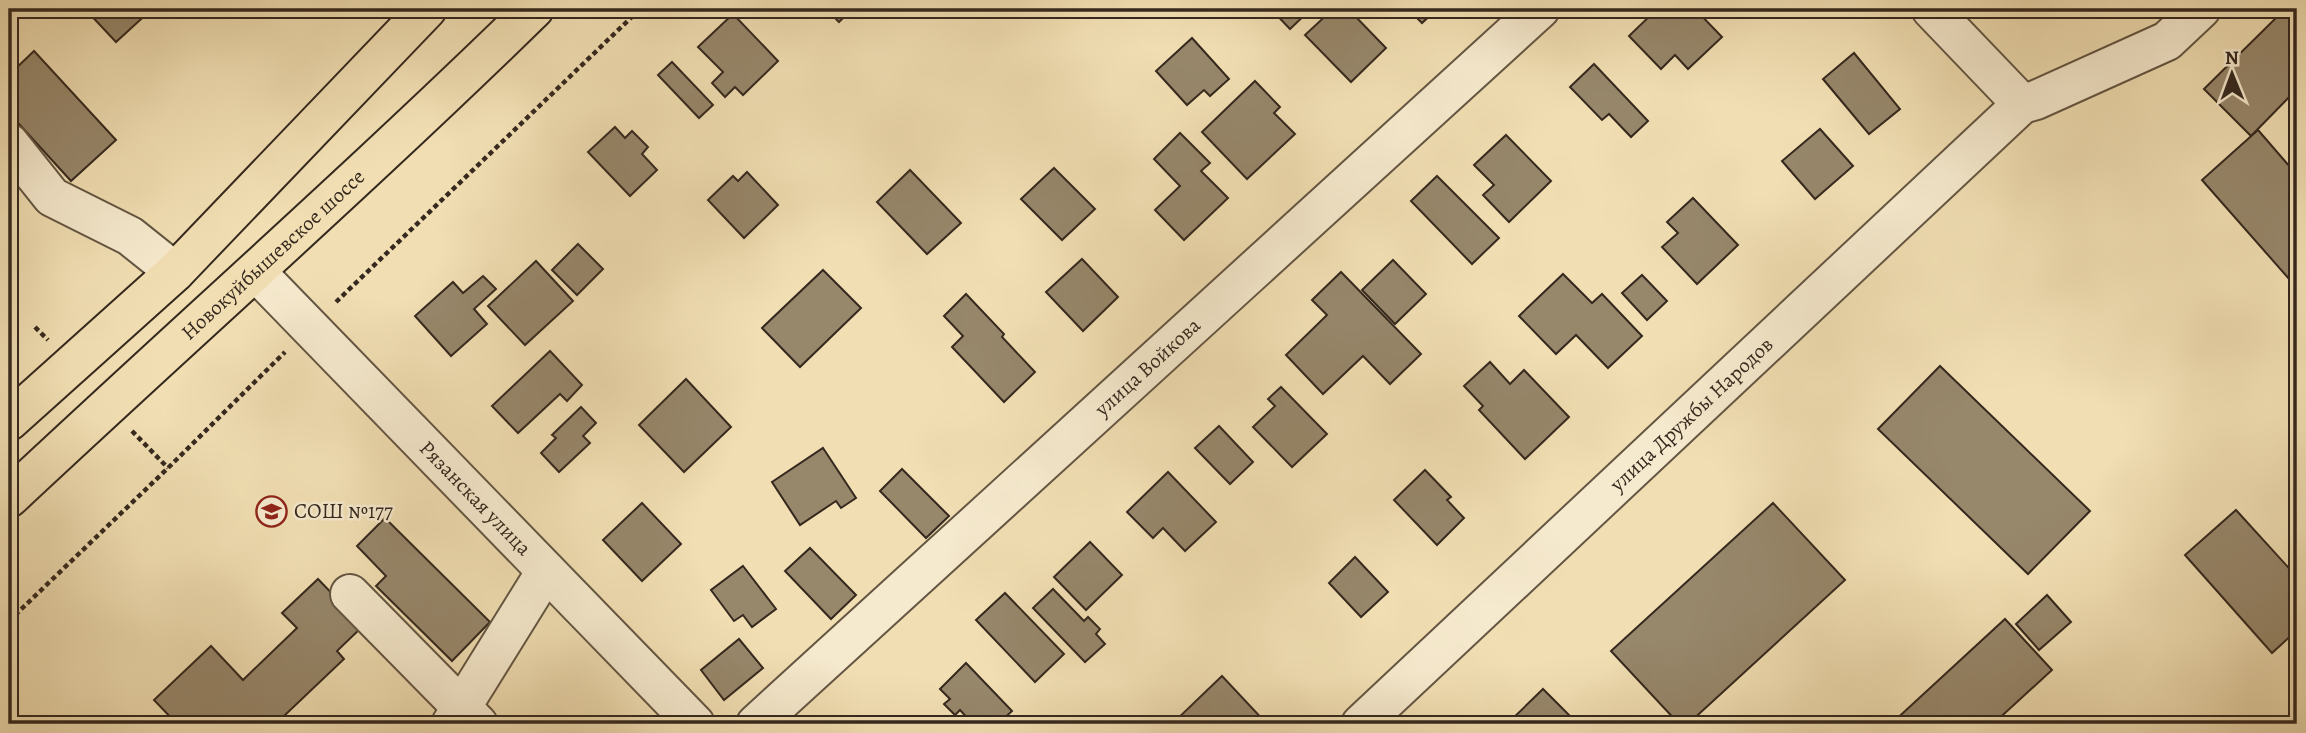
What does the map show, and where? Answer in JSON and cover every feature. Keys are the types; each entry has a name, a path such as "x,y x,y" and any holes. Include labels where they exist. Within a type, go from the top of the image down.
{"main road":[{"path":"9,421 175,272 427,9"},
{"name":"Новокуйбышевское шоссе","path":"9,498 452,90 534,9"}],"street":[{"name":"улица Войкова","path":"756,724 1540,9"},
{"path":"1931,9 2022,104"},
{"name":"улица Дружбы Народов","path":"1361,724 2022,104 2167,41 2201,9"},
{"path":"9,143 52,197 130,236 175,272"},
{"name":"Рязанская улица","path":"256,272 695,724"},
{"path":"350,594 464,719 546,571"}],"building":[{"path":"85,9 152,9 116,42"},
{"path":"826,9 852,9 839,22"},
{"path":"1271,9 1311,9 1290,29"},
{"path":"1333,9 1359,9 1353,14 1386,48 1351,82 1305,35"},
{"path":"1408,9 1437,9 1422,23"},
{"path":"1657,9 1695,9 1722,37 1688,69 1675,55 1661,69 1629,36"},
{"path":"2285,9 2297,9 2297,89 2251,136 2204,89"},
{"path":"733,14 778,61 743,95 735,87 725,97 712,83 723,72 698,47"},
{"path":"1192,38 1229,79 1210,96 1204,90 1187,105 1156,71"},
{"path":"34,51 116,140 71,181 9,113 9,75"},
{"path":"1854,53 1900,109 1869,134 1823,79"},
{"path":"672,62 713,105 699,118 658,75"},
{"path":"1594,64 1648,121 1631,137 1609,114 1602,120 1570,87"},
{"path":"1255,81 1280,107 1274,113 1295,134 1247,179 1202,132"},
{"path":"615,127 625,138 632,131 648,147 642,154 657,170 630,196 588,152"},
{"path":"1820,129 1853,166 1815,199 1782,161"},
{"path":"2258,130 2297,175 2297,288 2202,180"},
{"path":"1180,133 1210,163 1201,171 1228,198 1184,240 1155,210 1180,186 1154,159"},
{"path":"1506,135 1551,181 1509,222 1483,195 1494,185 1474,165"},
{"path":"1054,168 1095,209 1062,240 1021,199"},
{"path":"910,170 961,223 927,254 877,202"},
{"path":"747,172 778,205 744,238 708,200 733,176 738,181"},
{"path":"1437,176 1499,238 1472,264 1411,201"},
{"path":"1693,198 1738,245 1697,284 1662,247 1678,233 1667,222"},
{"path":"578,244 603,269 577,295 552,270"},
{"path":"1082,259 1118,297 1083,331 1046,292"},
{"path":"1393,260 1426,294 1395,324 1362,290"},
{"path":"536,261 573,301 525,345 488,306"},
{"path":"823,270 861,308 800,367 762,328"},
{"path":"1341,272 1421,354 1390,384 1363,356 1323,394 1286,355 1327,315 1312,300"},
{"path":"1563,274 1592,303 1602,294 1642,336 1608,368 1576,335 1556,354 1519,316"},
{"path":"1642,275 1667,301 1647,320 1622,293"},
{"path":"483,276 496,289 474,309 487,324 451,356 415,316 453,282 463,293"},
{"path":"966,294 1035,372 1004,402 952,347 963,336 944,316"},
{"path":"550,351 582,385 567,401 560,394 518,433 492,406"},
{"path":"1490,362 1510,384 1524,370 1569,417 1525,459 1479,410 1483,406 1464,386"},
{"path":"1940,366 2090,511 2028,574 1878,429"},
{"path":"686,379 731,427 684,472 639,425"},
{"path":"1281,387 1327,434 1292,467 1253,427 1275,406 1268,399"},
{"path":"581,407 596,423 583,436 590,443 559,472 541,453 556,438 552,435"},
{"path":"1219,426 1253,462 1230,484 1195,448"},
{"path":"823,448 856,498 841,508 836,501 800,525 772,482"},
{"path":"902,469 949,516 926,538 880,491"},
{"path":"1425,470 1451,497 1447,500 1464,518 1437,545 1394,500"},
{"path":"1168,472 1216,522 1185,551 1163,528 1153,538 1127,512"},
{"path":"642,503 681,544 642,581 603,540"},
{"path":"1773,503 1845,580 1688,724 1679,724 1611,651"},
{"path":"2236,510 2297,577 2297,630 2272,653 2185,555"},
{"path":"385,518 490,622 452,661 376,586 386,576 357,546"},
{"path":"1090,542 1122,575 1086,610 1054,577"},
{"path":"810,548 856,595 831,619 785,571"},
{"path":"1355,557 1388,592 1361,617 1329,583"},
{"path":"743,566 776,609 752,627 743,615 734,621 711,590"},
{"path":"318,579 363,626 337,651 344,659 285,715 294,724 177,724 154,700 211,646 243,680 297,628 282,613"},
{"path":"1053,589 1084,621 1088,617 1100,629 1096,634 1105,644 1085,662 1033,608"},
{"path":"1005,593 1064,654 1035,682 976,620"},
{"path":"2047,595 2071,622 2039,650 2016,624"},
{"path":"2005,619 2052,670 1993,724 1891,724"},
{"path":"739,639 763,668 724,700 701,670"},
{"path":"966,663 1012,711 998,724 973,724 960,710 955,715 944,704 950,699 940,689"},
{"path":"1222,676 1267,724 1174,722"},
{"path":"1543,689 1578,724 1507,724"}],"place":[{"name":"СОШ №177","path":"271,511"}]}
